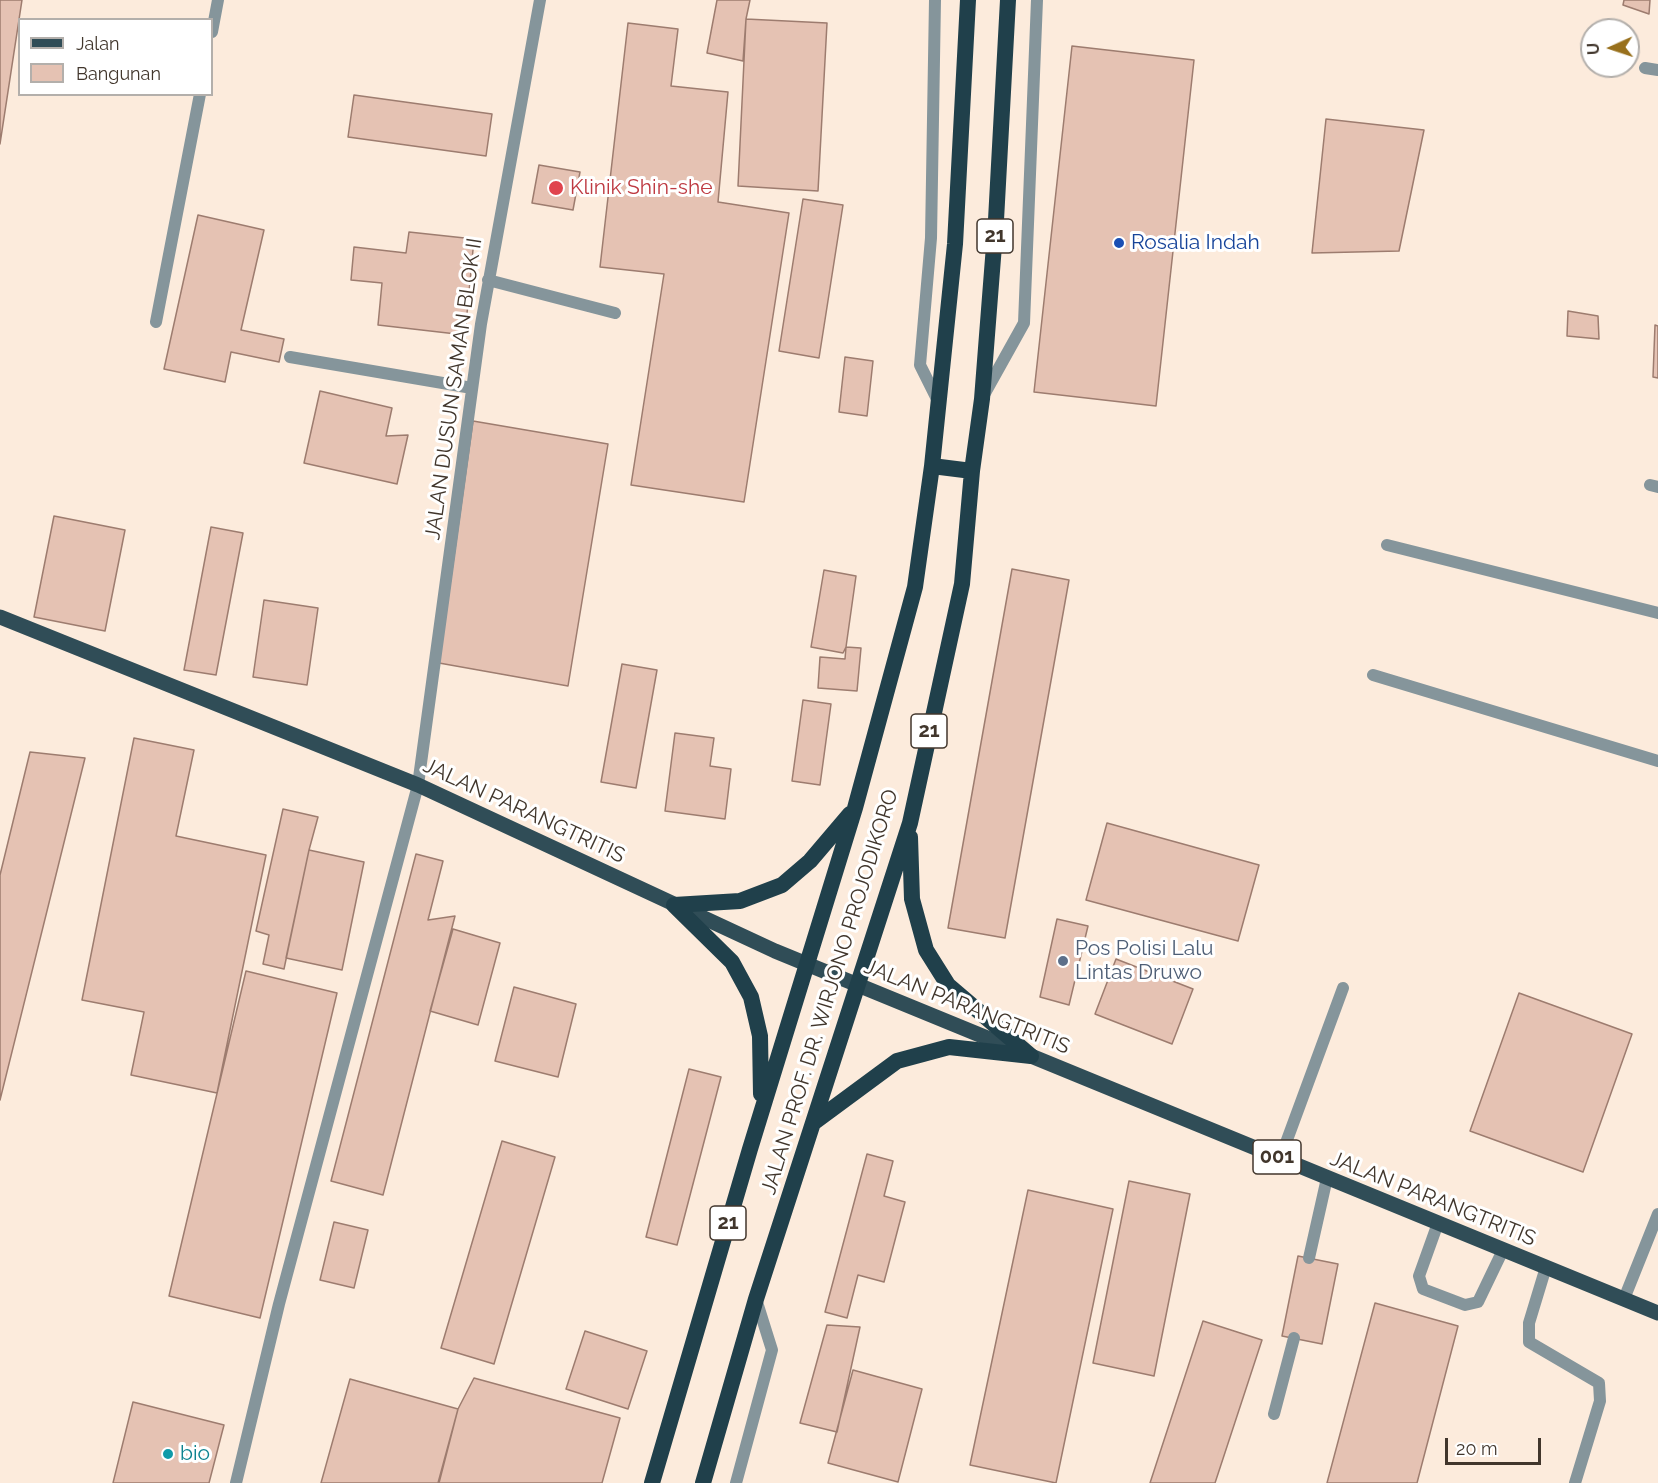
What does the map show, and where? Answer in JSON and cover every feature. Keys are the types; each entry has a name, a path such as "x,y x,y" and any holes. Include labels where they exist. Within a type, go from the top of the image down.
{"highway":[{"name":"JALAN PROF. DR. WIRJONO PROJODIKORO","path":"806,965 855,808 915,587 932,466 955,244 968,0"},
{"name":"21","path":"972,471 982,399 996,220 1008,0"},
{"path":"932,466 972,471"},
{"name":"JALAN PROF. DR. WIRJONO PROJODIKORO","path":"703,1483 756,1299 910,823 962,584 972,471"},
{"path":"674,904 740,901 782,885 810,861 855,808"},
{"path":"910,823 912,899 926,950 948,985 1031,1056"},
{"path":"674,904 732,962 751,997 760,1036 761,1110"},
{"name":"21","path":"652,1483 761,1110 806,965"},
{"path":"813,1124 897,1060 949,1047 1031,1056"}],"main road":[{"name":"JALAN PARANGTRITIS","path":"0,617 418,784 806,965 1658,1313"}],"street":[{"path":"213,27 218,0"},
{"name":"JALAN DUSUN SAMAN BLOK II","path":"236,1483 279,1304 418,784 488,280 540,0"},
{"path":"935,0 931,238 920,365 938,401"},
{"path":"982,399 1024,323 1037,0"},
{"path":"1645,68 1658,70"},
{"path":"156,322 200,96"},
{"path":"488,280 615,314"},
{"path":"290,357 472,388"},
{"path":"1387,544 1658,614"},
{"path":"1373,675 1658,761"},
{"path":"1280,1159 1343,988"},
{"path":"1309,1258 1327,1178"},
{"path":"1624,1299 1658,1214"},
{"path":"1438,1223 1419,1276 1423,1289 1465,1305 1478,1302 1503,1250"},
{"path":"1546,1268 1529,1323 1529,1342 1599,1383 1600,1401 1575,1483"},
{"path":"736,1483 772,1350 756,1299"},
{"path":"1274,1414 1294,1338"}],"building":[{"path":"0,0 22,0 18,18 0,144"},
{"path":"717,0 750,0 746,19 743,61 707,53"},
{"path":"1624,0 1650,0 1649,14 1623,5"},
{"path":"746,19 827,23 818,191 738,186"},
{"path":"628,23 678,29 671,86 728,92 718,202 789,213 744,502 631,485 664,274 600,267"},
{"path":"1072,46 1194,60 1156,406 1034,392"},
{"path":"354,95 492,114 486,156 348,137"},
{"path":"1326,119 1424,130 1399,251 1312,253"},
{"name":"Klinik Shin-she","path":"539,165 580,172 573,210 532,203"},
{"path":"803,199 843,205 819,358 779,351"},
{"path":"198,215 264,230 241,330 284,339 279,362 231,352 225,382 164,369"},
{"path":"409,232 474,239 465,335 378,325 382,283 351,280 354,247 406,253"},
{"path":"1568,311 1598,316 1599,339 1567,336"},
{"path":"1655,325 1658,326 1658,378 1653,377"},
{"path":"845,357 873,361 867,416 839,412"},
{"path":"320,391 392,408 386,436 408,435 397,484 304,463"},
{"path":"473,421 608,444 568,686 439,663"},
{"path":"54,516 125,530 105,631 34,617"},
{"path":"211,527 243,533 216,675 184,670"},
{"path":"1012,569 1069,580 1005,938 948,928"},
{"path":"824,570 856,576 846,647 843,653 811,647"},
{"path":"264,600 318,608 307,685 253,677"},
{"path":"846,647 861,648 857,691 818,688 820,657 845,659"},
{"path":"622,664 657,670 636,788 601,782"},
{"path":"803,700 831,704 820,785 792,781"},
{"path":"675,733 714,738 710,766 731,769 725,819 665,811"},
{"path":"134,738 194,750 176,836 266,855 217,1093 131,1075 144,1012 82,1000"},
{"path":"30,752 85,758 0,1100 0,875"},
{"path":"283,809 318,817 284,969 263,964 269,935 256,931"},
{"path":"1107,823 1259,865 1238,941 1086,900"},
{"path":"309,850 364,862 342,970 286,958"},
{"path":"416,854 443,861 428,920 455,916 383,1195 331,1181"},
{"name":"Pos Polisi Lalu Lintas Druwo","path":"1057,919 1088,926 1069,1005 1040,997"},
{"path":"453,929 500,943 478,1025 430,1011"},
{"path":"1116,959 1193,989 1172,1044 1095,1014"},
{"path":"246,971 337,993 260,1318 169,1296"},
{"path":"514,987 576,1004 558,1077 495,1061"},
{"path":"1519,993 1632,1034 1583,1172 1470,1131"},
{"path":"689,1069 721,1077 677,1245 646,1237"},
{"path":"502,1141 555,1157 494,1364 441,1348"},
{"path":"867,1154 893,1161 884,1196 905,1202 884,1282 858,1275 847,1318 825,1312"},
{"path":"1129,1181 1190,1194 1154,1376 1093,1363"},
{"path":"1028,1190 1113,1209 1056,1483 970,1465"},
{"path":"334,1222 368,1230 354,1288 320,1280"},
{"path":"1298,1256 1338,1264 1322,1344 1282,1336"},
{"path":"1375,1303 1458,1326 1417,1483 1327,1483"},
{"path":"1203,1321 1262,1340 1215,1483 1150,1483"},
{"path":"827,1325 860,1327 837,1432 800,1423"},
{"path":"585,1331 647,1351 628,1409 566,1389"},
{"path":"853,1370 922,1389 898,1482 828,1463"},
{"path":"474,1378 620,1418 602,1483 439,1483 458,1409"},
{"path":"350,1379 458,1409 438,1483 321,1483"},
{"name":"bio","path":"133,1402 224,1425 209,1483 113,1483"}],"place":[{"name":"Klinik Shin-she","path":"556,188"},
{"name":"Rosalia Indah","path":"1119,243"},
{"name":"Pos Polisi Lalu Lintas Druwo","path":"1063,961"},
{"name":"bio","path":"168,1454"}]}
